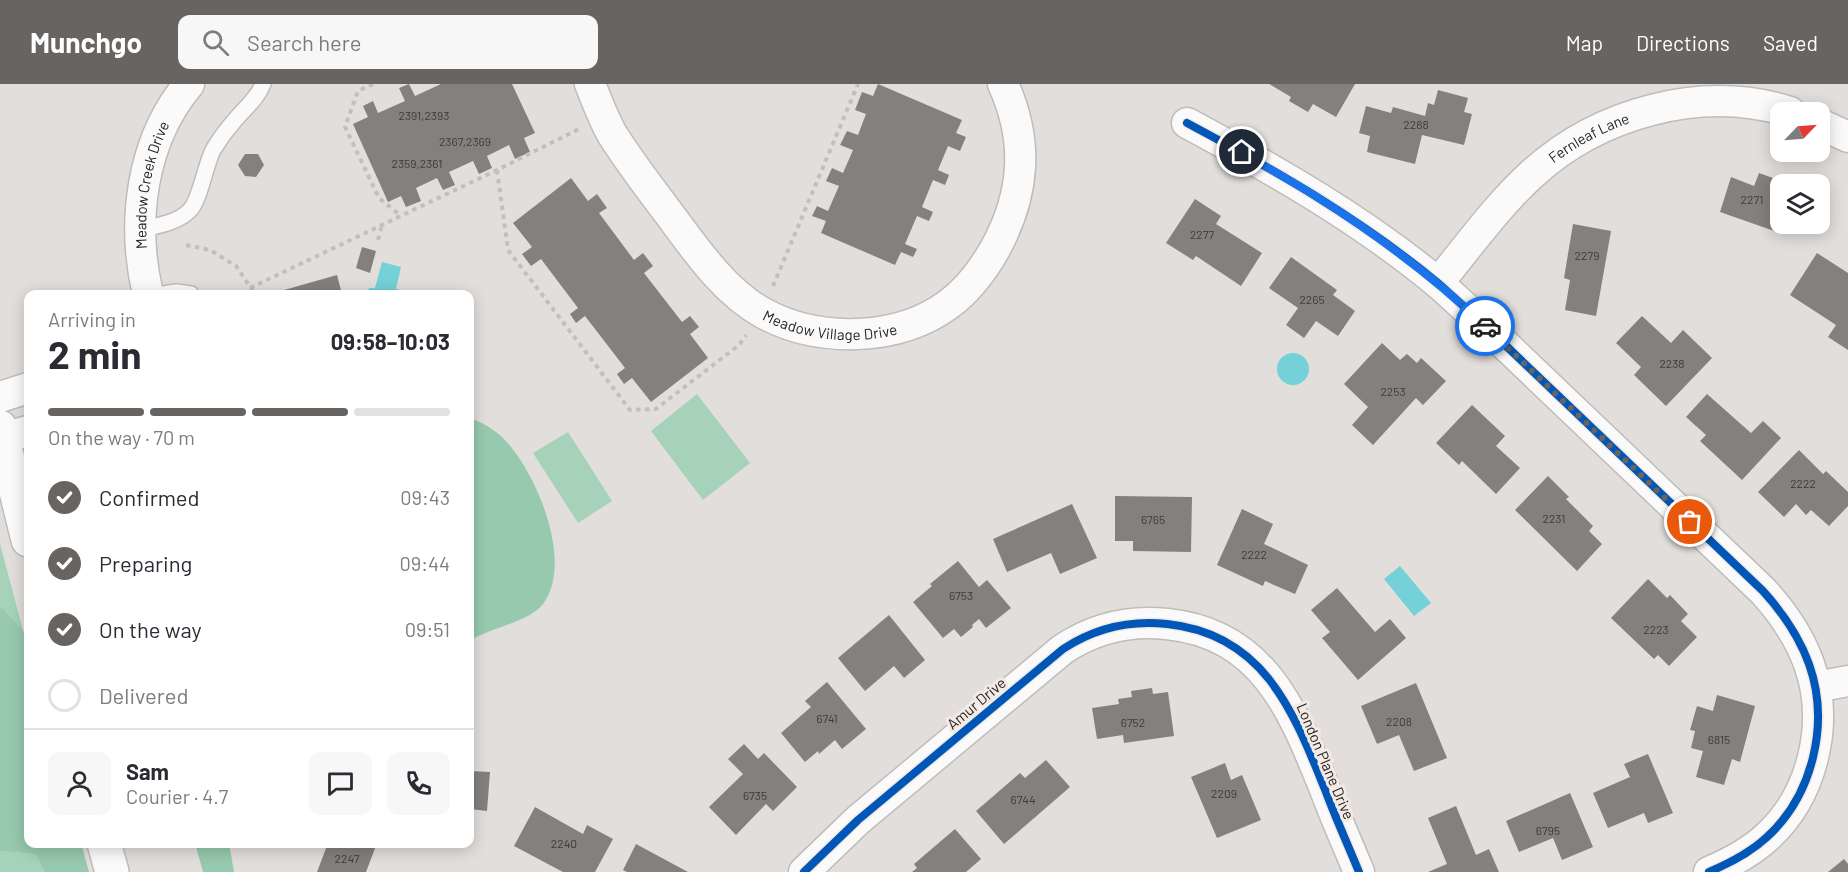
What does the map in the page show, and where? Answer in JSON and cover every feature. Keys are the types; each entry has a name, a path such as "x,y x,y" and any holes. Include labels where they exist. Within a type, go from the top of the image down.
{"main road":[{"path":"11,432 24,515"},
{"path":"105,848 112,872"}],"street":[{"name":"Meadow Creek Drive","path":"147,290 141,262 139,230 147,166 163,126 180,94 189,84"},
{"name":"Meadow Village Drive","path":"590,84 612,133 641,177 722,280 761,312 793,326 828,333 867,332 901,327 916,322 949,304 977,276 1002,236 1019,186 1021,148 1015,114 1005,89"},
{"name":"Fernleaf Lane","path":"1438,283 1519,187 1562,150 1596,130 1632,115 1671,104 1737,100 1770,107"},
{"path":"1187,123 1317,196 1438,283 1778,607 1797,636 1816,687 1818,714 1811,767 1801,793 1791,810 1767,838 1740,857 1709,872"},
{"path":"1830,129 1848,137"},
{"path":"0,397 24,389"},
{"name":"Amur Drive","path":"804,872 858,820 1039,667 1079,639 1095,631 1138,623 1167,624 1197,630"},
{"name":"London Plane Drive","path":"1197,630 1219,638 1239,650 1275,685 1296,722 1359,872"},
{"path":"1816,687 1848,681"}],"lane":[{"path":"139,230 174,220 190,210 196,200 213,150 227,129 255,99 263,84"}],"path":[{"path":"374,84 358,91 345,127 379,198 401,216"},
{"path":"497,170 508,250 630,410 656,409 739,345 761,312 858,84"},
{"path":"186,245 210,250 236,266 250,288 497,170 603,116"},
{"path":"378,240 382,225"}],"green space":[{"path":"697,394 750,463 703,500 651,431"},
{"path":"474,420 501,436 526,470 547,516 553,541 555,565 552,586 543,604 528,616 474,638"},
{"path":"568,432 612,501 578,523 533,453"},
{"path":"0,544 23,630 0,609"},
{"path":"2,608 23,630 24,634 24,848 82,848 89,872 45,872 35,854 0,851 0,609"},
{"path":"196,848 230,848 234,872 203,872"},
{"path":"0,851 35,854 45,872 0,872"}],"water":[{"path":"382,262 401,267 396,289 401,290 368,290 375,288"},
{"path":"1293,353 1304,358 1309,369 1304,380 1293,385 1282,380 1277,369 1282,358"},
{"path":"1400,566 1431,603 1414,616 1384,579"}],"building":[{"path":"409,84 415,96 441,84 512,84 535,133 524,138 530,152 515,159 509,145 487,156 492,168 479,174 473,161 449,172 455,185 443,190 437,178 416,188 421,201 406,207 401,196 388,202 353,124 368,117 363,106 373,101 378,113 405,101 399,88"},
{"path":"878,84 962,120 956,133 966,137 960,151 948,146 938,170 949,175 945,185 933,180 922,207 933,212 929,221 917,216 905,244 917,249 913,257 901,252 895,265 821,233 826,221 812,216 817,206 828,211 839,186 826,181 832,168 843,173 853,150 840,145 847,131 858,135 866,114 855,110 862,92 873,96"},
{"path":"1269,84 1355,84 1336,117 1313,104 1308,112 1289,101 1291,97"},
{"path":"1438,90 1468,98 1464,112 1472,114 1464,145 1422,135 1415,164 1367,152 1370,136 1359,133 1366,106 1391,113 1393,107 1425,116 1428,103 1434,105"},
{"path":"245,154 258,154 264,165 256,177 245,176 238,165"},
{"path":"1759,173 1770,177 1770,229 1720,212 1731,177 1754,186"},
{"path":"571,178 588,201 597,194 607,208 599,213 634,260 643,253 653,266 644,273 682,322 690,316 699,327 690,334 708,358 651,402 632,378 624,384 617,374 625,368 585,316 576,323 570,314 578,308 541,259 531,266 522,254 532,247 513,223"},
{"path":"1195,199 1221,216 1216,224 1262,253 1241,286 1196,256 1193,260 1166,243"},
{"path":"1573,224 1611,231 1596,316 1565,310 1570,280 1564,278"},
{"path":"362,247 376,251 370,273 356,268"},
{"path":"1817,253 1848,273 1848,350 1828,337 1836,325 1790,295"},
{"path":"1291,257 1337,290 1333,295 1355,311 1338,336 1316,321 1304,338 1286,325 1298,308 1269,288"},
{"path":"337,275 341,290 284,290"},
{"path":"1642,316 1671,343 1683,330 1712,358 1666,406 1634,375 1641,367 1616,343"},
{"path":"1382,343 1400,360 1407,354 1417,363 1421,358 1446,381 1423,405 1416,398 1373,445 1352,425 1368,407 1344,384"},
{"path":"1707,394 1751,433 1763,421 1781,438 1742,480 1700,441 1706,435 1686,417"},
{"path":"1472,405 1505,436 1496,446 1520,468 1496,494 1462,461 1459,465 1436,443"},
{"path":"1799,450 1823,474 1826,471 1848,492 1848,506 1829,526 1811,510 1806,515 1796,504 1784,517 1758,492"},
{"path":"1548,476 1569,497 1566,499 1593,526 1589,531 1602,544 1577,571 1515,510"},
{"path":"1115,496 1192,497 1191,552 1133,551 1133,541 1115,541"},
{"path":"1072,504 1097,558 1060,574 1051,553 1007,572 993,539"},
{"path":"1242,509 1273,524 1264,544 1308,565 1295,594 1265,581 1263,586 1217,565"},
{"path":"958,561 979,587 987,580 1011,608 986,628 979,619 961,637 954,629 943,638 913,602 932,586 930,584"},
{"path":"1648,579 1667,598 1670,595 1688,614 1681,621 1697,637 1669,666 1658,655 1654,659 1611,618"},
{"path":"1337,588 1375,632 1390,619 1406,638 1358,680 1322,638 1330,632 1311,610"},
{"path":"889,615 925,660 904,678 894,666 865,691 838,658"},
{"path":"827,682 866,729 842,749 835,740 819,754 818,751 805,762 781,733 811,707 805,701"},
{"path":"1416,683 1447,758 1414,771 1399,735 1377,744 1361,706"},
{"path":"1152,688 1153,694 1168,692 1174,736 1124,743 1123,735 1097,739 1092,708 1119,704 1118,699 1132,697 1131,691"},
{"path":"1717,695 1755,706 1740,762 1732,759 1724,785 1696,777 1703,751 1691,748 1695,731 1690,730 1697,706 1713,711"},
{"path":"744,744 758,759 764,753 797,787 773,811 766,804 736,835 709,807 743,774 728,759"},
{"path":"1648,754 1673,813 1648,823 1644,813 1608,828 1593,793 1630,777 1624,764"},
{"path":"1046,760 1070,787 1004,844 976,811 1020,773 1025,778"},
{"path":"1225,763 1231,780 1242,775 1261,820 1217,838 1191,777"},
{"path":"474,771 490,772 487,811 474,809"},
{"path":"1570,793 1593,847 1562,860 1553,838 1519,852 1506,821"},
{"path":"1456,806 1476,855 1489,849 1499,872 1428,872 1447,864 1428,818"},
{"path":"535,807 583,834 587,825 613,839 595,872 563,872 514,846"},
{"path":"955,829 981,859 966,872 912,872 917,868 914,864"},
{"path":"636,844 688,872 627,872 623,870"},
{"path":"326,848 375,848 366,872 317,872"},
{"path":"1844,859 1848,864 1848,872 1828,872"}],"cycle path":[{"path":"1187,123 1317,197 1379,238 1438,283 1763,591 1784,616 1805,654 1815,687 1818,710 1813,757 1796,801 1783,820 1754,848 1709,872"},
{"path":"804,872 858,820 1063,649 1100,631 1140,623 1167,624 1201,631 1229,643 1252,661 1271,682 1301,734 1359,872"}],"way so far":[{"path":"1485,326 1690,522"}],"route":[{"path":"1242,152 1317,196 1387,245 1438,283 1485,326"}]}
